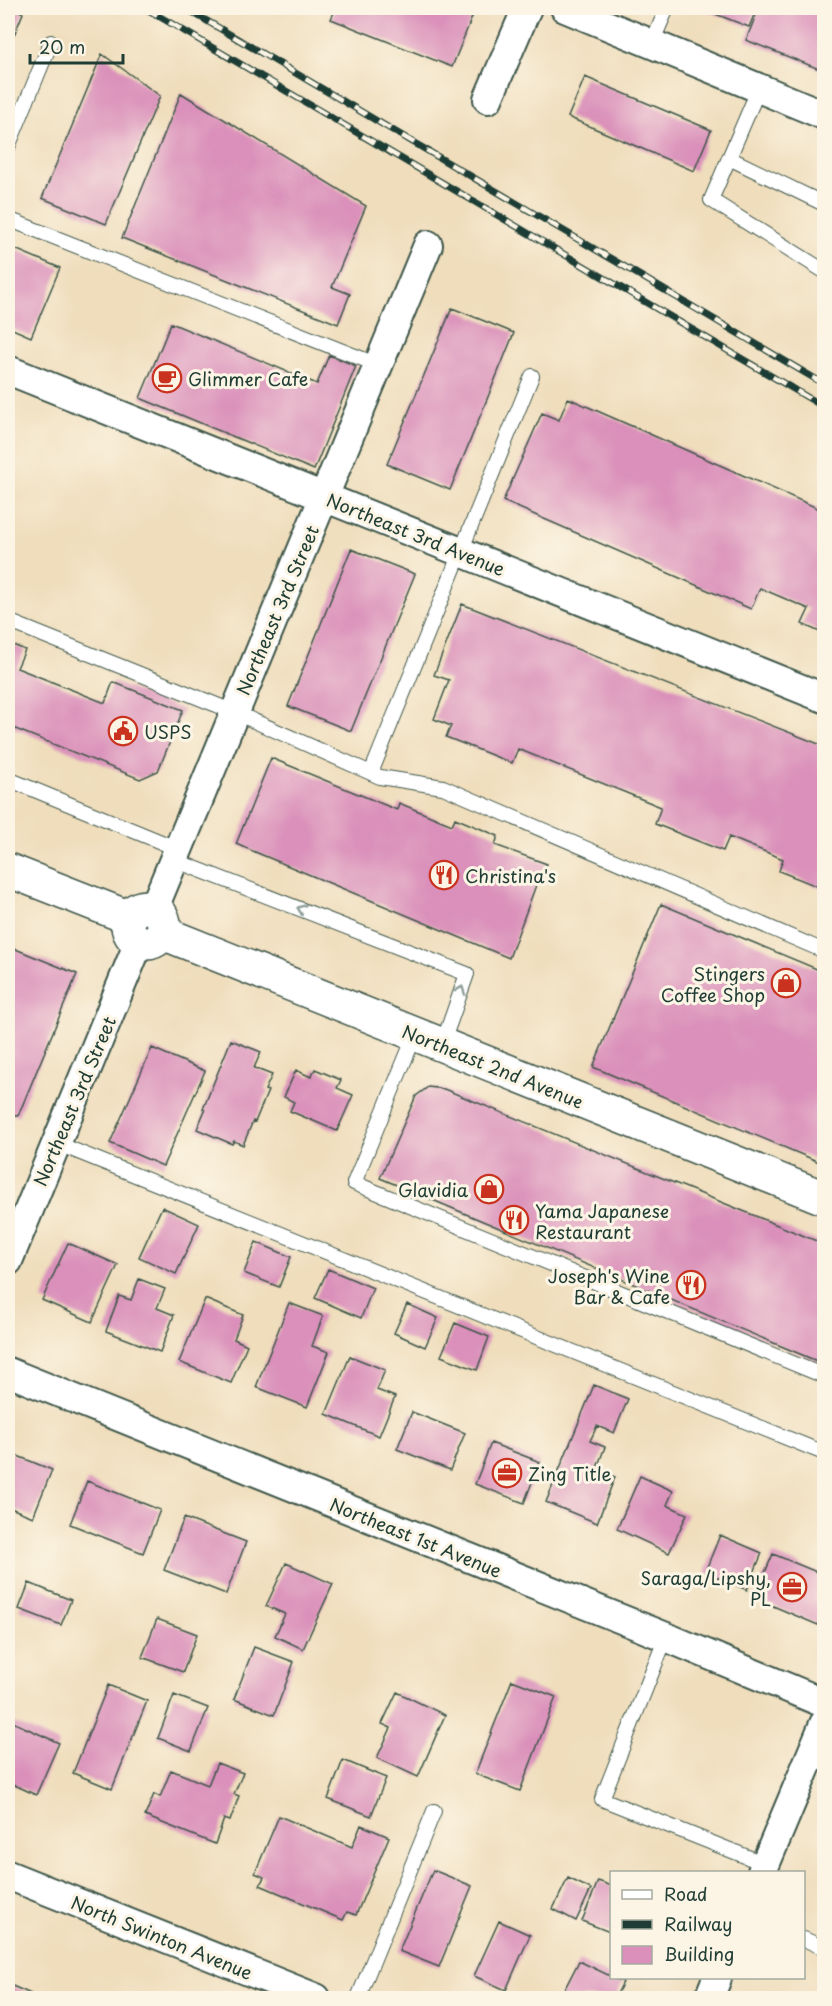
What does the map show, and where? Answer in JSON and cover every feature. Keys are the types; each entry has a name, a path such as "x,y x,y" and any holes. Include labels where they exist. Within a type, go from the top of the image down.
{"street":[{"path":"488,99 527,8"},
{"path":"565,8 825,115"},
{"name":"Northeast 3rd Street","path":"8,1261 428,245"},
{"name":"Northeast 3rd Avenue","path":"8,370 825,698"},
{"name":"Northeast 2nd Avenue","path":"8,870 825,1198"},
{"name":"Northeast 1st Avenue","path":"8,1372 825,1703"},
{"path":"764,1868 825,1724"},
{"name":"North Swinton Avenue","path":"8,1875 316,1998"},
{"path":"709,1998 716,1979"}],"lane":[{"path":"652,43 667,8"},
{"path":"8,147 51,42"},
{"path":"759,88 711,200 825,271"},
{"path":"729,158 825,204"},
{"path":"8,219 378,365"},
{"path":"371,773 532,376"},
{"path":"8,621 234,712 380,777 443,787 825,951"},
{"path":"8,779 176,854 466,974 428,1040 354,1183 825,1376"},
{"path":"56,1143 825,1453"},
{"path":"666,1637 602,1799 764,1868"},
{"path":"358,1998 434,1811"},
{"path":"805,1939 825,1948"}],"building":[{"path":"8,8 14,8 23,13 8,50"},
{"path":"336,8 462,8 474,12 452,67 331,19"},
{"path":"700,8 757,8 749,27"},
{"path":"759,8 824,8 824,71 746,40"},
{"path":"102,54 160,96 106,224 42,198"},
{"path":"585,77 711,130 694,171 568,117"},
{"path":"181,93 366,206 332,287 350,294 338,324 122,238"},
{"path":"8,246 60,268 31,337 8,327"},
{"path":"452,308 514,333 450,490 387,464"},
{"path":"171,323 317,384 329,355 356,366 314,470 140,398"},
{"path":"568,398 824,511 824,634 802,624 809,609 760,588 751,609 503,501 542,413 559,420"},
{"path":"351,549 415,574 351,731 288,706"},
{"path":"462,604 824,746 824,889 779,871 783,859 729,837 723,851 655,824 661,807 518,749 512,763 446,737 451,726 434,719 449,680 434,675"},
{"path":"8,643 25,650 17,668 105,703 113,682 183,710 158,771 140,779 8,726"},
{"path":"271,758 397,810 399,803 452,825 455,818 498,836 495,845 547,864 539,877 509,958 236,844"},
{"path":"661,904 824,972 824,1164 593,1067"},
{"path":"13,948 77,974 18,1116 8,1112 8,962"},
{"path":"231,1040 261,1052 254,1068 272,1075 265,1090 268,1091 243,1145 234,1141 232,1144 197,1129"},
{"path":"152,1048 205,1071 163,1166 110,1143"},
{"path":"315,1069 341,1080 337,1088 353,1095 337,1131 290,1111 294,1102 284,1097 296,1070 311,1077"},
{"path":"428,1087 444,1089 824,1244 824,1364 380,1178 416,1096"},
{"path":"162,1207 199,1224 176,1274 139,1257"},
{"path":"256,1242 291,1257 279,1287 244,1273"},
{"path":"68,1243 118,1265 92,1322 42,1300"},
{"path":"328,1269 373,1288 361,1318 315,1298"},
{"path":"139,1279 165,1289 157,1308 174,1315 160,1352 106,1331 119,1296 131,1300"},
{"path":"205,1299 243,1315 234,1339 247,1345 231,1383 179,1362"},
{"path":"289,1303 323,1316 312,1346 329,1352 307,1407 256,1387"},
{"path":"407,1304 438,1318 425,1347 394,1333"},
{"path":"455,1323 489,1337 477,1370 441,1356"},
{"path":"350,1356 385,1370 377,1390 395,1397 379,1436 326,1414"},
{"path":"594,1385 628,1399 614,1433 597,1426 590,1441 605,1447 596,1470 615,1477 597,1523 546,1502"},
{"path":"412,1412 465,1433 450,1470 397,1449"},
{"name":"Zing Title","path":"491,1443 540,1462 524,1503 475,1484"},
{"path":"8,1452 52,1470 33,1517 8,1507"},
{"path":"640,1476 673,1491 667,1505 687,1514 669,1553 617,1529"},
{"path":"87,1481 160,1510 143,1553 70,1524"},
{"path":"184,1518 246,1542 226,1594 164,1570"},
{"path":"720,1535 762,1553 747,1590 705,1572"},
{"name":"Saraga/Lipshy, PL","path":"773,1554 824,1575 824,1609 818,1625 754,1598"},
{"path":"286,1563 333,1584 303,1649 275,1636 285,1614 266,1606"},
{"path":"29,1583 71,1600 61,1625 19,1609"},
{"path":"157,1619 197,1634 183,1672 142,1657"},
{"path":"254,1647 294,1662 274,1715 234,1699"},
{"path":"512,1680 556,1697 520,1791 475,1774"},
{"path":"108,1685 147,1701 112,1789 73,1773"},
{"path":"397,1692 445,1715 418,1777 377,1758 391,1728 382,1724"},
{"path":"174,1695 208,1708 191,1751 158,1738"},
{"path":"8,1720 59,1743 36,1795 8,1782"},
{"path":"343,1760 386,1778 371,1816 328,1799"},
{"path":"217,1763 243,1773 234,1794 239,1796 230,1821 224,1819 215,1844 145,1816 154,1794 160,1797 171,1770 208,1785"},
{"path":"279,1816 352,1847 361,1825 389,1837 356,1915 347,1912 343,1920 260,1885 264,1877 255,1873"},
{"path":"433,1870 472,1886 439,1967 399,1951"},
{"path":"568,1878 591,1889 576,1921 553,1909"},
{"path":"598,1881 610,1885 610,1932 582,1921"},
{"path":"499,1921 530,1935 506,1990 474,1976"},
{"path":"579,1961 610,1976 610,1979 623,1982 615,1998 560,1998"},
{"path":"8,1984 40,1998 8,1998"}],"railway":[{"path":"145,8 824,407"},
{"path":"185,8 824,384"}],"place":[{"name":"Glimmer Cafe","path":"167,378"},
{"name":"USPS","path":"123,731"},
{"name":"Christina's","path":"444,875"},
{"name":"Stingers Coffee Shop","path":"786,983"},
{"name":"Glavidia","path":"489,1189"},
{"name":"Yama Japanese Restaurant","path":"514,1220"},
{"name":"Joseph's Wine Bar & Cafe","path":"691,1285"},
{"name":"Zing Title","path":"507,1473"},
{"name":"Saraga/Lipshy, PL","path":"792,1587"}]}
